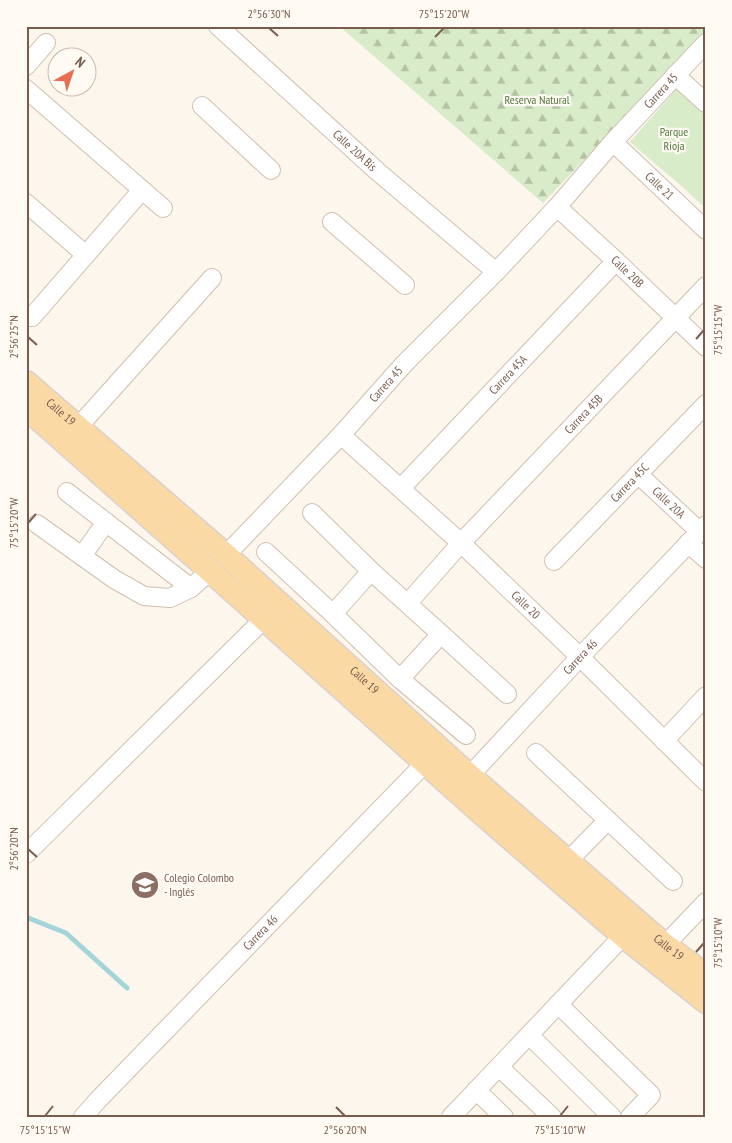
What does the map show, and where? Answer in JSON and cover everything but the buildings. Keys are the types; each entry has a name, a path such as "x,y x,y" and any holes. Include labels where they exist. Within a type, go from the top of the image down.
{"main road":[{"name":"Calle 19","path":"26,382 226,555 348,665 432,756"},
{"name":"Calle 19","path":"26,408 264,619 463,783 623,936 706,1002"},
{"name":"Calle 19","path":"463,783 568,861 665,945 706,975"}],"street":[{"name":"Calle 20A Bis","path":"218,26 377,171 496,272"},
{"path":"26,66 46,43"},
{"name":"Carrera 45","path":"226,555 341,435 404,364 496,272 553,211 613,142 706,43"},
{"path":"675,76 706,103"},
{"path":"26,89 163,208"},
{"path":"202,106 271,170"},
{"name":"Calle 21","path":"613,142 706,230"},
{"path":"26,317 32,317 142,190"},
{"path":"26,203 86,255"},
{"name":"Calle 20B","path":"553,211 616,261 706,347"},
{"path":"332,222 405,285"},
{"name":"Carrera 45A","path":"401,488 616,261"},
{"path":"78,427 212,278"},
{"name":"Carrera 45B","path":"408,603 461,543 706,286"},
{"name":"Carrera 45C","path":"554,561 706,404"},
{"name":"Calle 20","path":"341,435 461,543 706,782"},
{"name":"Calle 20A","path":"638,474 698,534 706,560"},
{"path":"66,492 191,588"},
{"path":"312,513 371,571 507,694"},
{"path":"82,556 106,522"},
{"path":"37,524 114,579 144,596 170,598 191,588 210,571"},
{"name":"Carrera 46","path":"463,783 698,534"},
{"path":"266,552 400,679 466,735"},
{"path":"333,614 371,571"},
{"path":"26,854 264,619"},
{"path":"400,679 441,634"},
{"path":"348,665 364,644"},
{"path":"664,741 706,696"},
{"path":"536,753 673,881"},
{"name":"Carrera 46","path":"83,1117 432,756"},
{"path":"568,861 608,820"},
{"path":"665,945 706,902"},
{"path":"451,1117 623,936"},
{"path":"558,1004 651,1095 630,1117"},
{"path":"528,1036 612,1117"},
{"path":"499,1066 552,1117"},
{"path":"476,1090 504,1117"}],"green space":[{"name":"Reserva Natural","path":"339,26 706,26 706,32 543,203"},
{"name":"Parque Rioja","path":"679,86 706,109 706,209 630,142"}],"waterway":[{"path":"26,917 66,933 127,988"}],"place":[{"name":"Colegio Colombo - Inglés","path":"145,885"}]}
